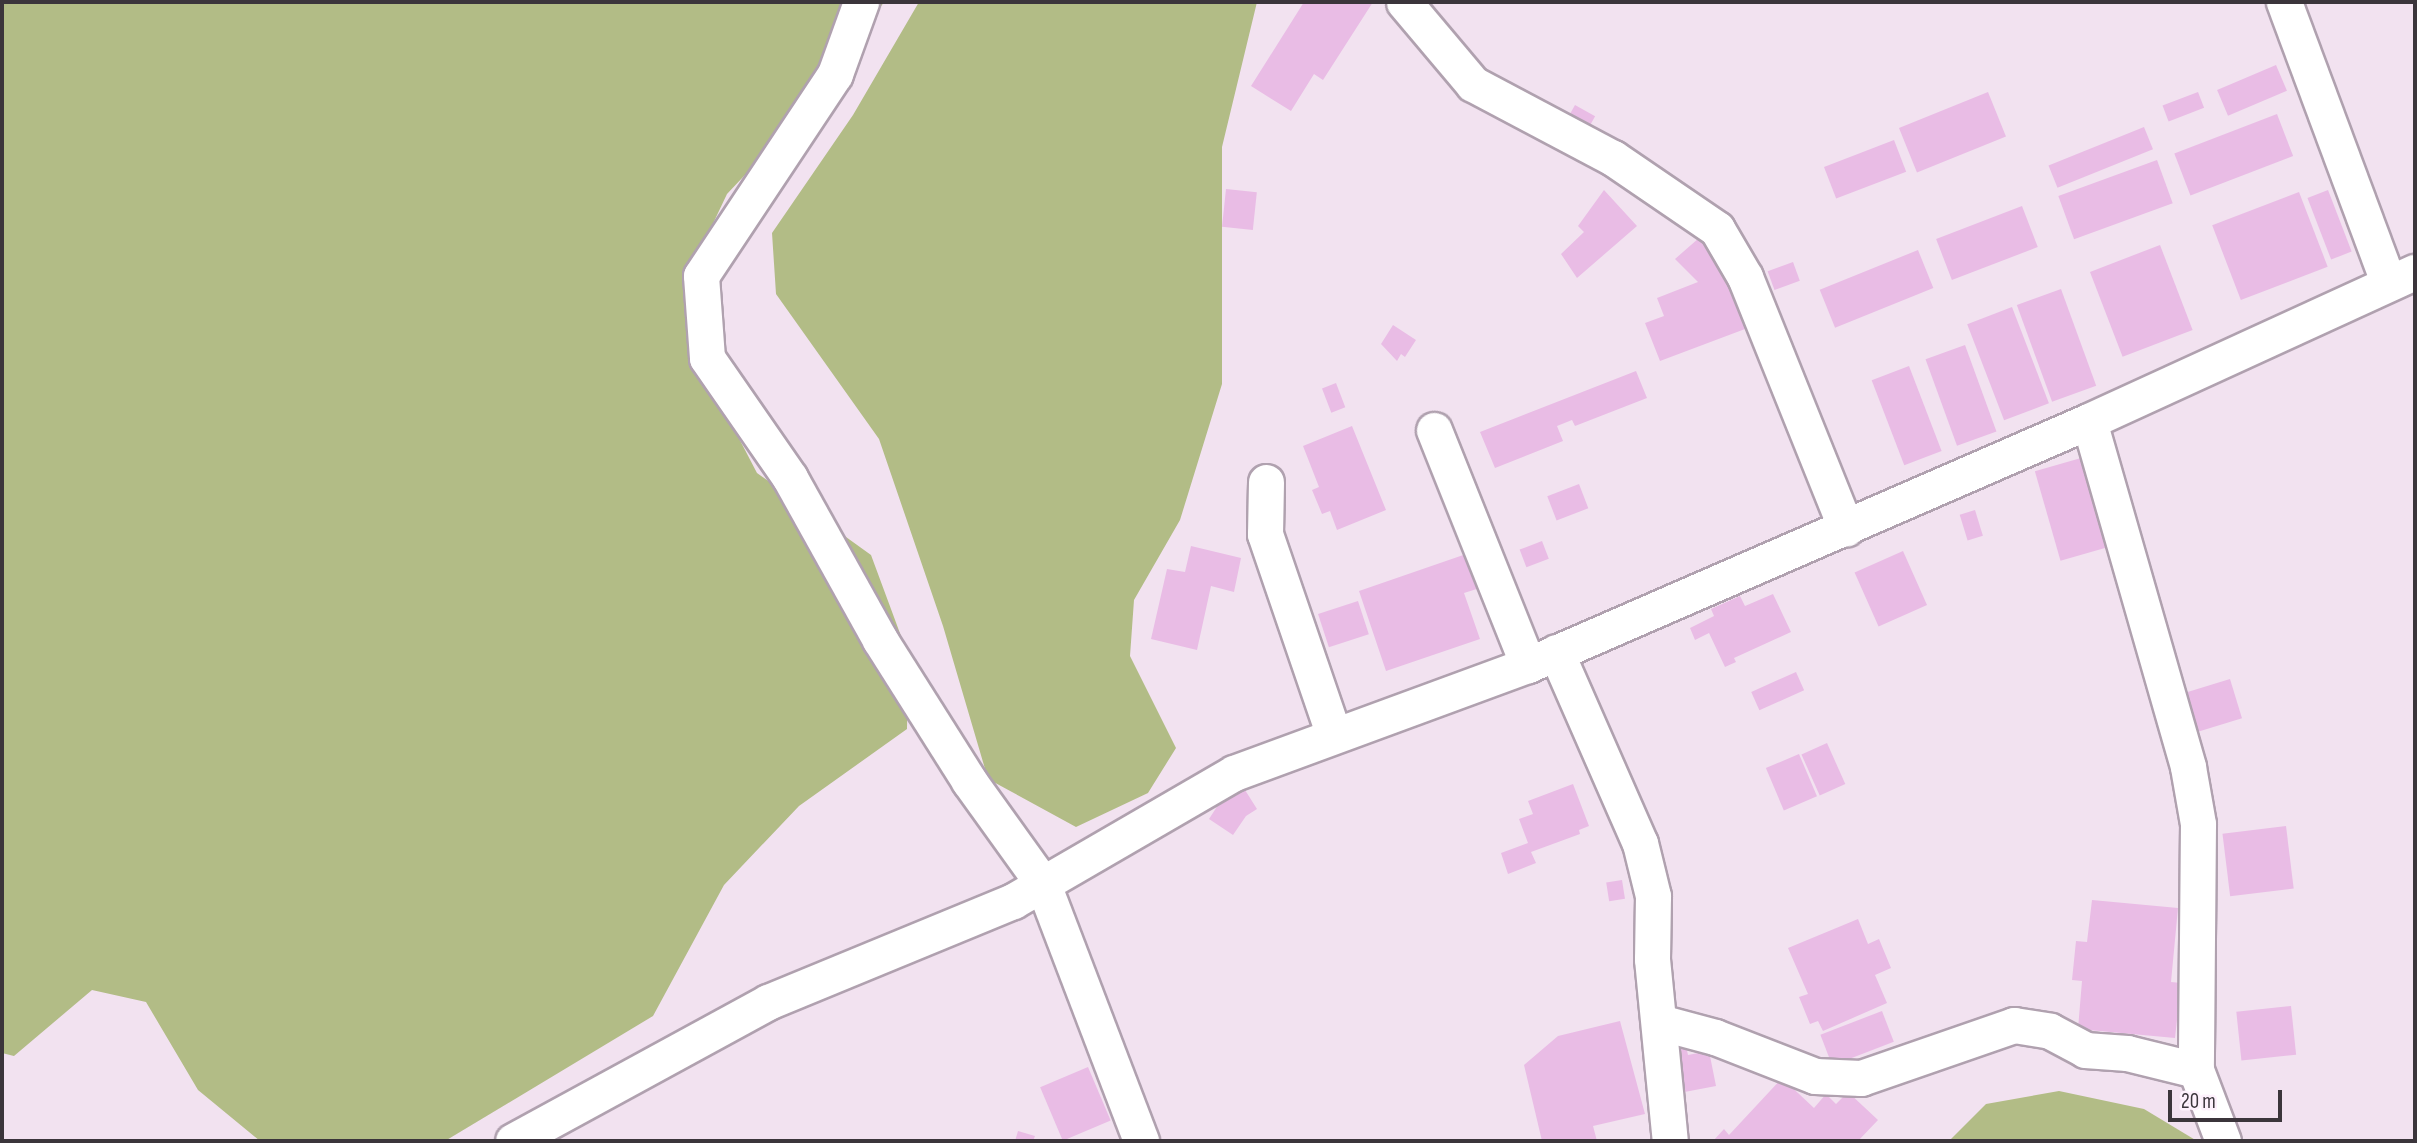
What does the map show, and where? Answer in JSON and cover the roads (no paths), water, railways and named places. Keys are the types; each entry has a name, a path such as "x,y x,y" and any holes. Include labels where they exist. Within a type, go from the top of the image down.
{"street":[{"path":"860,2 835,74 701,276 707,358 790,478 880,640 969,781 1043,884 1141,1141"},
{"path":"1404,2 1473,84 1613,158 1717,229 1745,277 1846,528"},
{"path":"513,1141 768,1002 1043,884 1234,773 1542,659 2089,421 2402,276 2284,2"},
{"path":"2089,421 2188,767 2198,824 2196,1070 2222,1141"},
{"path":"1434,429 1542,659 1640,843 1653,896 1658,1022 1670,1141"},
{"path":"1266,482 1265,534 1334,735"},
{"path":"1658,1022 1715,1037 1815,1076 1861,1078 2014,1025 2050,1031 2085,1051 2127,1053 2196,1070"}]}
